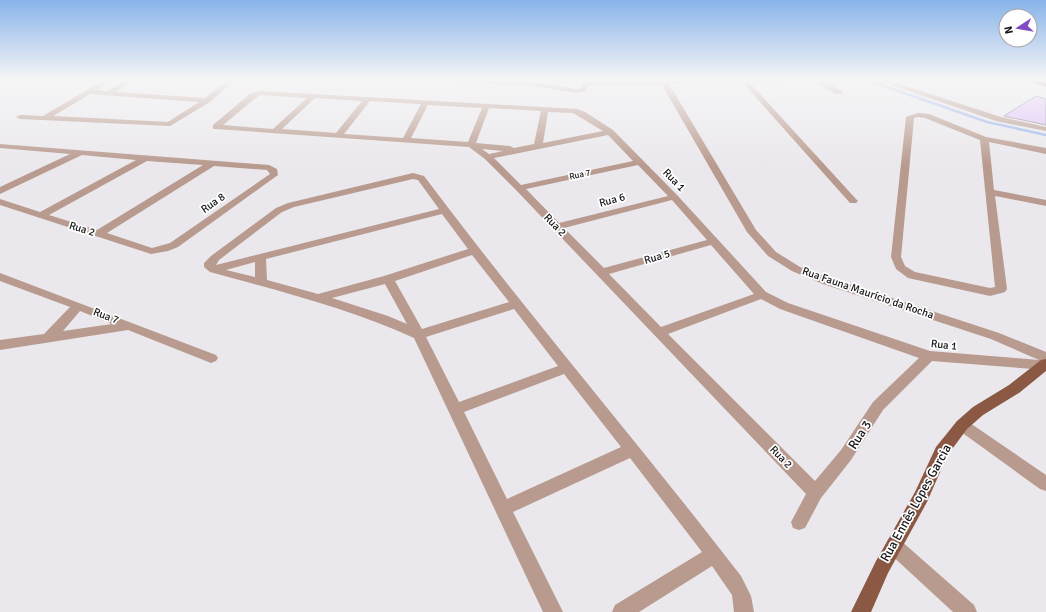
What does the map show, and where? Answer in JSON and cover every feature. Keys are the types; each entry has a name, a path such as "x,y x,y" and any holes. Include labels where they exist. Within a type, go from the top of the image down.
{"main road":[{"name":"Rua Ennês Lopes Garcia","path":"861,612 882,567 921,497 941,452 962,425 978,411 1014,389 1046,362"}],"street":[{"path":"44,118 60,109"},
{"path":"20,117 170,124 194,109"},
{"name":"Rua 1","path":"238,109 216,127 275,131"},
{"path":"275,131 299,109"},
{"path":"338,136 360,109"},
{"path":"405,141 422,109"},
{"path":"472,145 485,109"},
{"name":"Rua 1","path":"537,109 574,111 582,114 610,132 674,197 762,294 784,306 929,356 1046,362"},
{"path":"538,146 546,109"},
{"name":"Rua Fauna Maurício da Rocha","path":"680,109 752,232 772,254 796,269 827,282 995,336 1046,362"},
{"path":"770,109 853,201"},
{"path":"967,109 999,119 1046,129"},
{"path":"984,139 1001,289 990,292 912,275 903,270 897,265 896,257 910,118 918,115 931,118 984,139 1046,151"},
{"path":"275,131 472,145 517,150"},
{"path":"488,157 610,132"},
{"name":"Rua 2","path":"472,145 488,157 519,188 600,273 660,332 815,492"},
{"path":"0,146 213,163"},
{"path":"0,151 10,147"},
{"path":"0,191 82,152"},
{"path":"40,216 145,158"},
{"name":"Rua 7","path":"519,188 640,162"},
{"path":"98,234 213,163"},
{"name":"Rua 8","path":"164,249 174,245 274,175 274,171 269,168 213,163"},
{"path":"516,304 419,334 384,319 318,298 214,270 210,267 210,262 279,210 292,204 418,176 516,304 633,450 731,577 740,591 744,603 744,612"},
{"path":"991,192 1046,203"},
{"name":"Rua 6","path":"557,227 674,197"},
{"name":"Rua 2","path":"0,202 151,251 164,249"},
{"path":"214,270 445,210"},
{"name":"Rua 5","path":"600,273 714,241"},
{"path":"318,298 388,279 476,250"},
{"path":"260,258 261,283"},
{"name":"Rua 7","path":"0,277 211,358"},
{"path":"388,279 419,334 456,409 502,509 553,612"},
{"path":"660,332 762,294"},
{"path":"48,338 64,323 78,306"},
{"path":"0,345 130,326"},
{"name":"Rua 3","path":"799,522 815,492 831,476 878,406 929,356"},
{"path":"456,409 567,368"},
{"path":"962,425 1046,484"},
{"path":"502,509 633,450"},
{"path":"894,546 967,612"},
{"path":"622,612 714,555"}],"building":[{"path":"1016,109 1046,109 1046,125 1004,116"}],"waterway":[{"path":"949,109 987,122 1046,135"}]}
